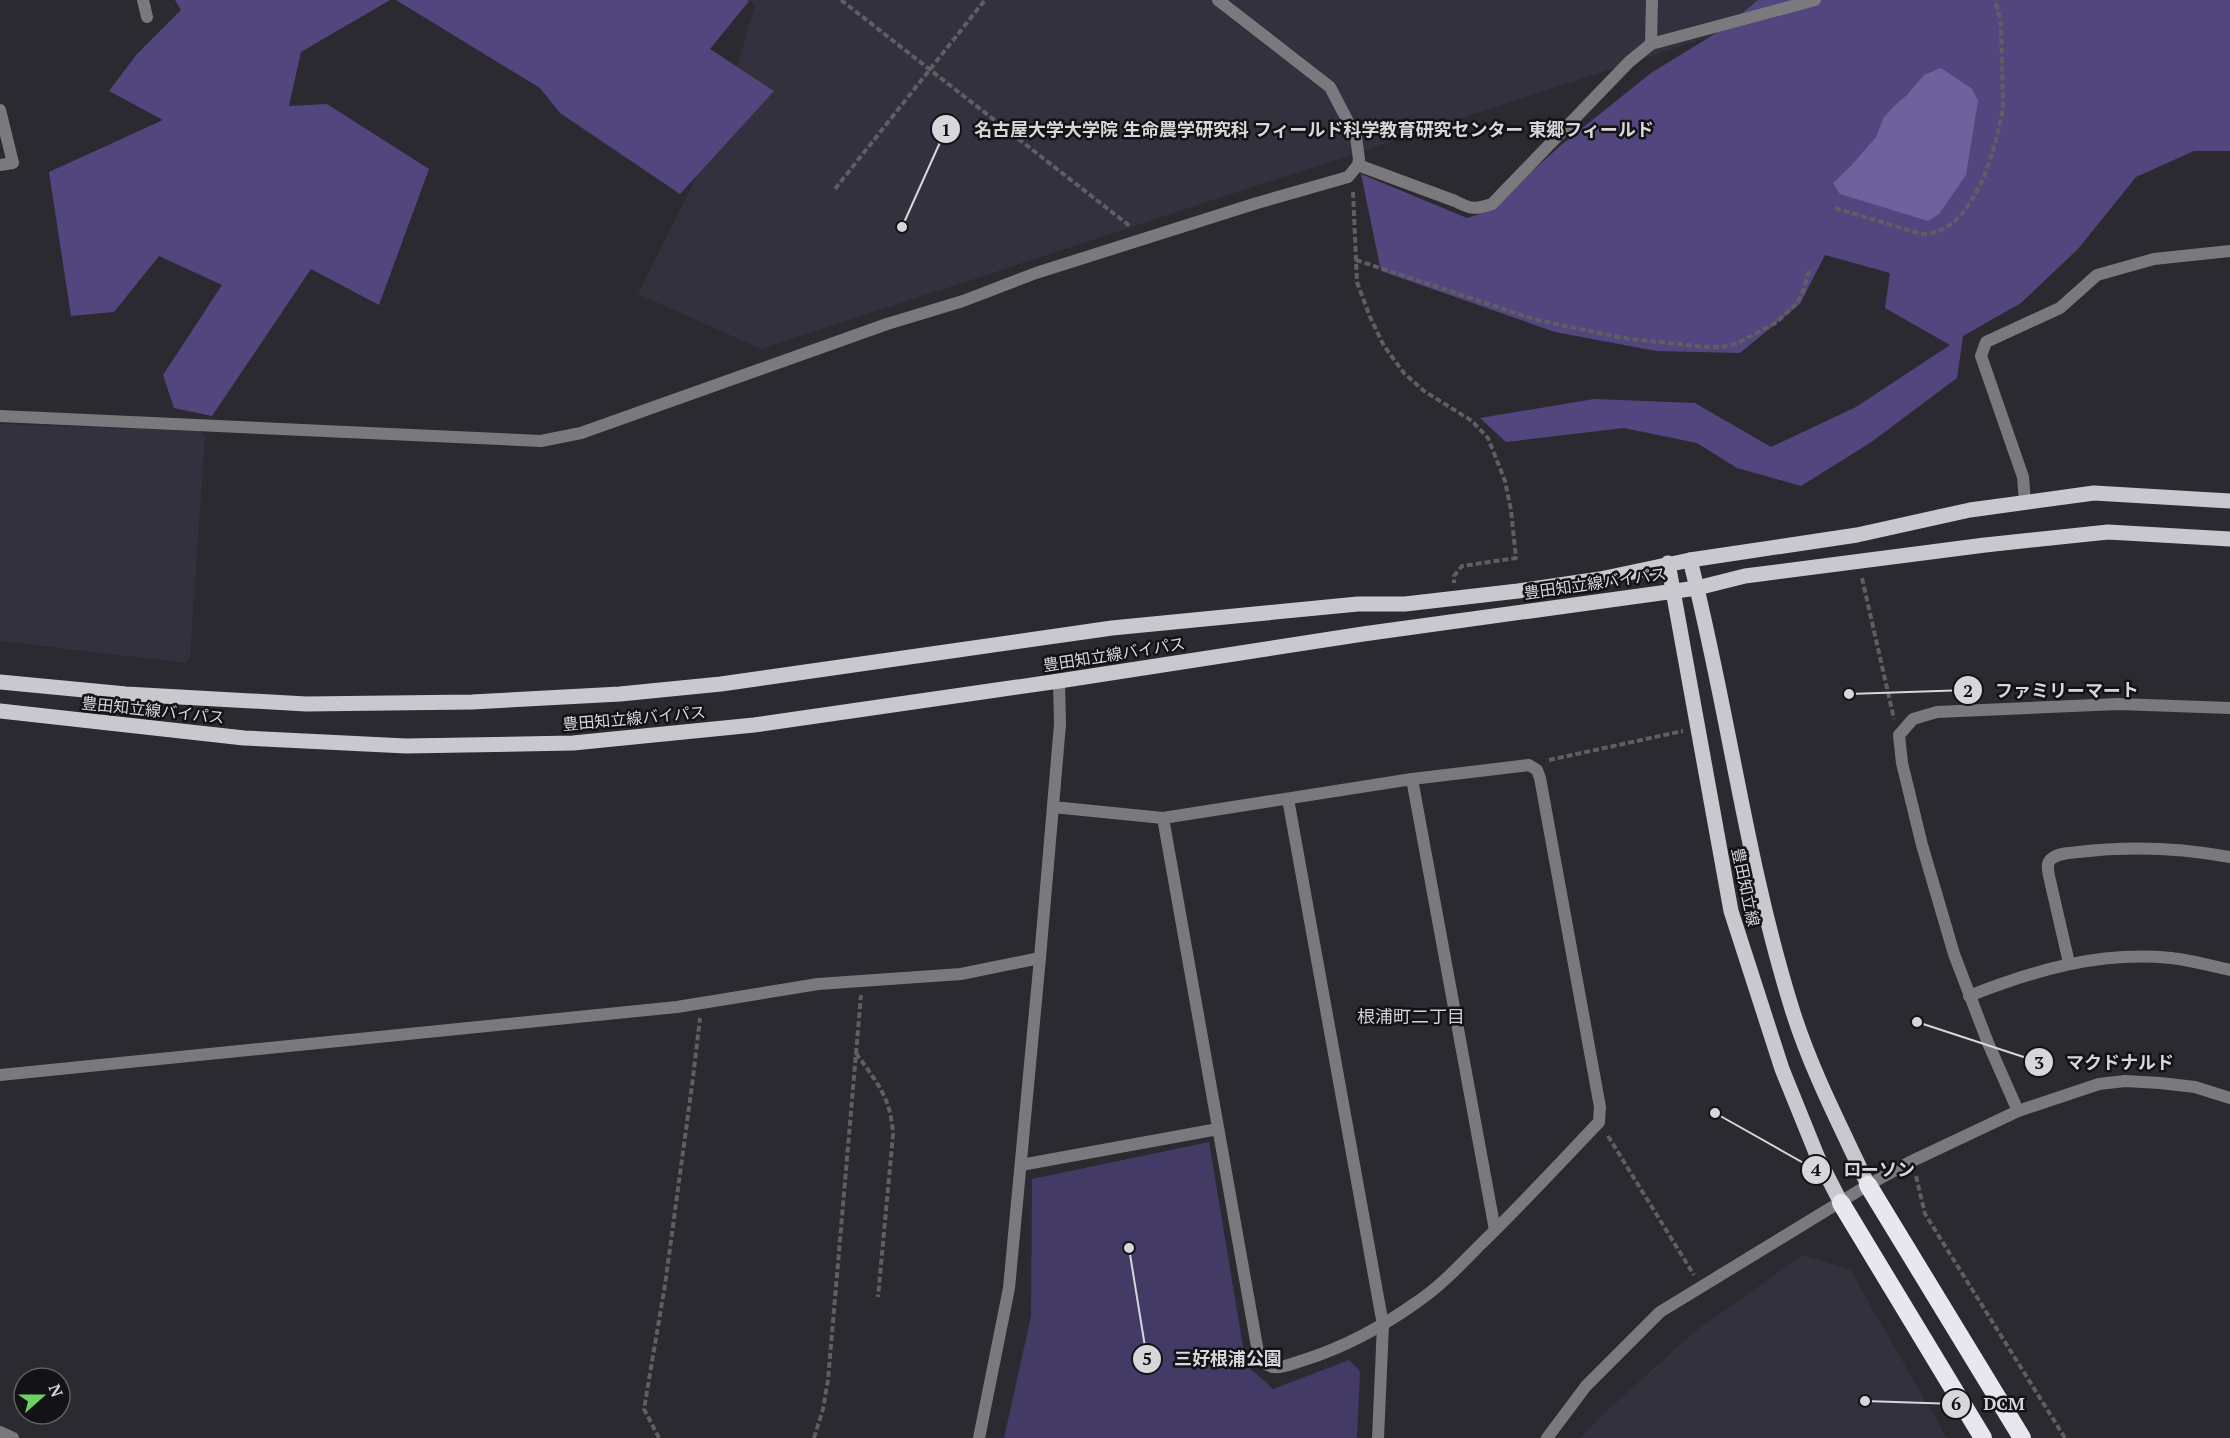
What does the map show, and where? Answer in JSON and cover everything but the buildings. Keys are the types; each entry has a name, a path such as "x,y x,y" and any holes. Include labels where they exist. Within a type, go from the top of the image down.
{"highway":[{"path":"1868,1185 2022,1438"},
{"path":"1841,1203 1983,1438"}],"main road":[{"name":"豊田知立線バイパス","path":"0,682 126,694 306,704 472,702 620,694 721,684 1112,628 1358,604 1405,604 1600,579 1668,563 1857,535 1970,510 2094,493 2230,501"},
{"name":"豊田知立線バイパス","path":"0,711 244,738 406,746 573,743 754,725 1363,634 1697,588 1745,576 1985,544 2108,532 2230,539"},
{"name":"豊田知立線","path":"1690,560 1746,824 1792,1009 1817,1075 1868,1185"},
{"name":"豊田知立線","path":"1668,563 1731,911 1782,1069 1818,1158 1841,1203"}],"street":[{"path":"143,0 147,17"},
{"path":"0,416 541,441 580,433 875,328 963,301 1036,273 1257,203 1348,177 1358,165 1356,137 1330,87 1218,0"},
{"path":"1651,44 1652,0"},
{"path":"1358,165 1455,201 1470,209 1492,204 1629,62 1651,44 1815,0"},
{"path":"0,110 13,163 0,165"},
{"path":"2025,502 2024,477 1981,356 1986,342 2060,308 2097,275 2154,259 2230,251"},
{"path":"979,1438 1005,1315 1053,807 1060,724 1059,681"},
{"path":"2018,1111 1953,954 1922,845 1902,763 1899,735 1913,719 1937,712 2118,704 2230,708"},
{"path":"1053,807 1163,818 1412,778 1529,765 1537,770 1600,1107 1599,1122 1496,1230 1419,1301 1356,1340 1276,1368 1267,1366 1258,1352 1163,818"},
{"path":"1412,778 1496,1230"},
{"path":"1288,799 1383,1325 1378,1438"},
{"path":"2069,963 2049,876 2049,860 2058,855 2095,850 2141,849 2230,857"},
{"path":"1969,996 2018,977 2069,963 2128,957 2172,958 2230,970"},
{"path":"0,1076 698,1005 818,984 961,974 1040,958"},
{"path":"1547,1438 1586,1386 1660,1312 1868,1185 1910,1162 2018,1111 2099,1084 2125,1081 2196,1087 2230,1098"},
{"path":"1020,1165 1218,1130"},
{"path":"0,1432 13,1438"}],"path":[{"path":"841,0 1145,240"},
{"path":"834,189 985,0"},
{"path":"1835,208 1921,234 1929,234 1945,230 1952,225 1979,191 2004,108 2001,23 1995,0"},
{"path":"1348,177 1354,196 1357,282 1384,346 1404,374 1424,392 1472,421 1488,438 1505,481 1511,510 1516,558 1462,566 1454,576 1456,598"},
{"path":"1356,260 1537,320 1623,338 1705,347 1722,347 1738,343 1777,322 1797,303 1809,271"},
{"path":"1859,562 1889,702 1899,735"},
{"path":"1529,765 1698,728"},
{"path":"814,1438 823,1409 828,1380 862,982"},
{"path":"659,1438 644,1409 693,1078 700,1015 698,1005"},
{"path":"856,1053 882,1091 892,1115 893,1135 878,1296"},
{"path":"1599,1122 1701,1287"},
{"path":"1910,1162 1919,1184 1925,1214 2065,1438"}],"shaded area":[{"path":"175,0 390,0 301,52 289,106 327,104 429,169 379,305 311,269 212,416 174,408 163,375 222,285 159,256 114,312 71,316 49,172 163,120 109,91 137,54 181,10"},
{"path":"396,0 747,0 749,1 710,49 774,91 680,194 560,113 540,88"},
{"path":"750,0 1821,0 761,349 638,294 716,138 755,5"},
{"path":"1758,0 2230,0 2230,151 2194,151 2136,177 2078,249 2021,303 1963,336 1957,378 1870,443 1801,486 1737,468 1697,443 1624,428 1506,442 1480,418 1594,399 1695,403 1771,447 1856,407 1950,345 1885,308 1890,273 1825,255 1800,304 1740,353 1656,351 1555,332 1381,271 1361,174 1467,218 1487,212 1560,146 1651,73 1726,27"},
{"path":"1941,68 1972,89 1978,101 1966,175 1939,214 1928,221 1840,194 1833,183 1876,137 1884,117 1924,75"},
{"path":"0,424 201,431 205,437 190,656 186,663 0,641"},
{"path":"1209,1142 1246,1365 1273,1389 1349,1360 1360,1371 1357,1438 1004,1438 1031,1316 1032,1179"},
{"path":"1803,1255 1850,1270 1947,1438 1581,1438 1598,1419 1694,1332"}],"place":[{"name":"名古屋大学大学院 生命農学研究科 フィールド科学教育研究センター 東郷フィールド","path":"902,227"},
{"name":"ファミリーマート","path":"1849,694"},
{"name":"マクドナルド","path":"1917,1022"},
{"name":"ローソン","path":"1715,1113"},
{"name":"三好根浦公園","path":"1129,1248"},
{"name":"DCM","path":"1865,1401"}],"district":[{"name":"根浦町二丁目","path":"1411,1016"}]}
